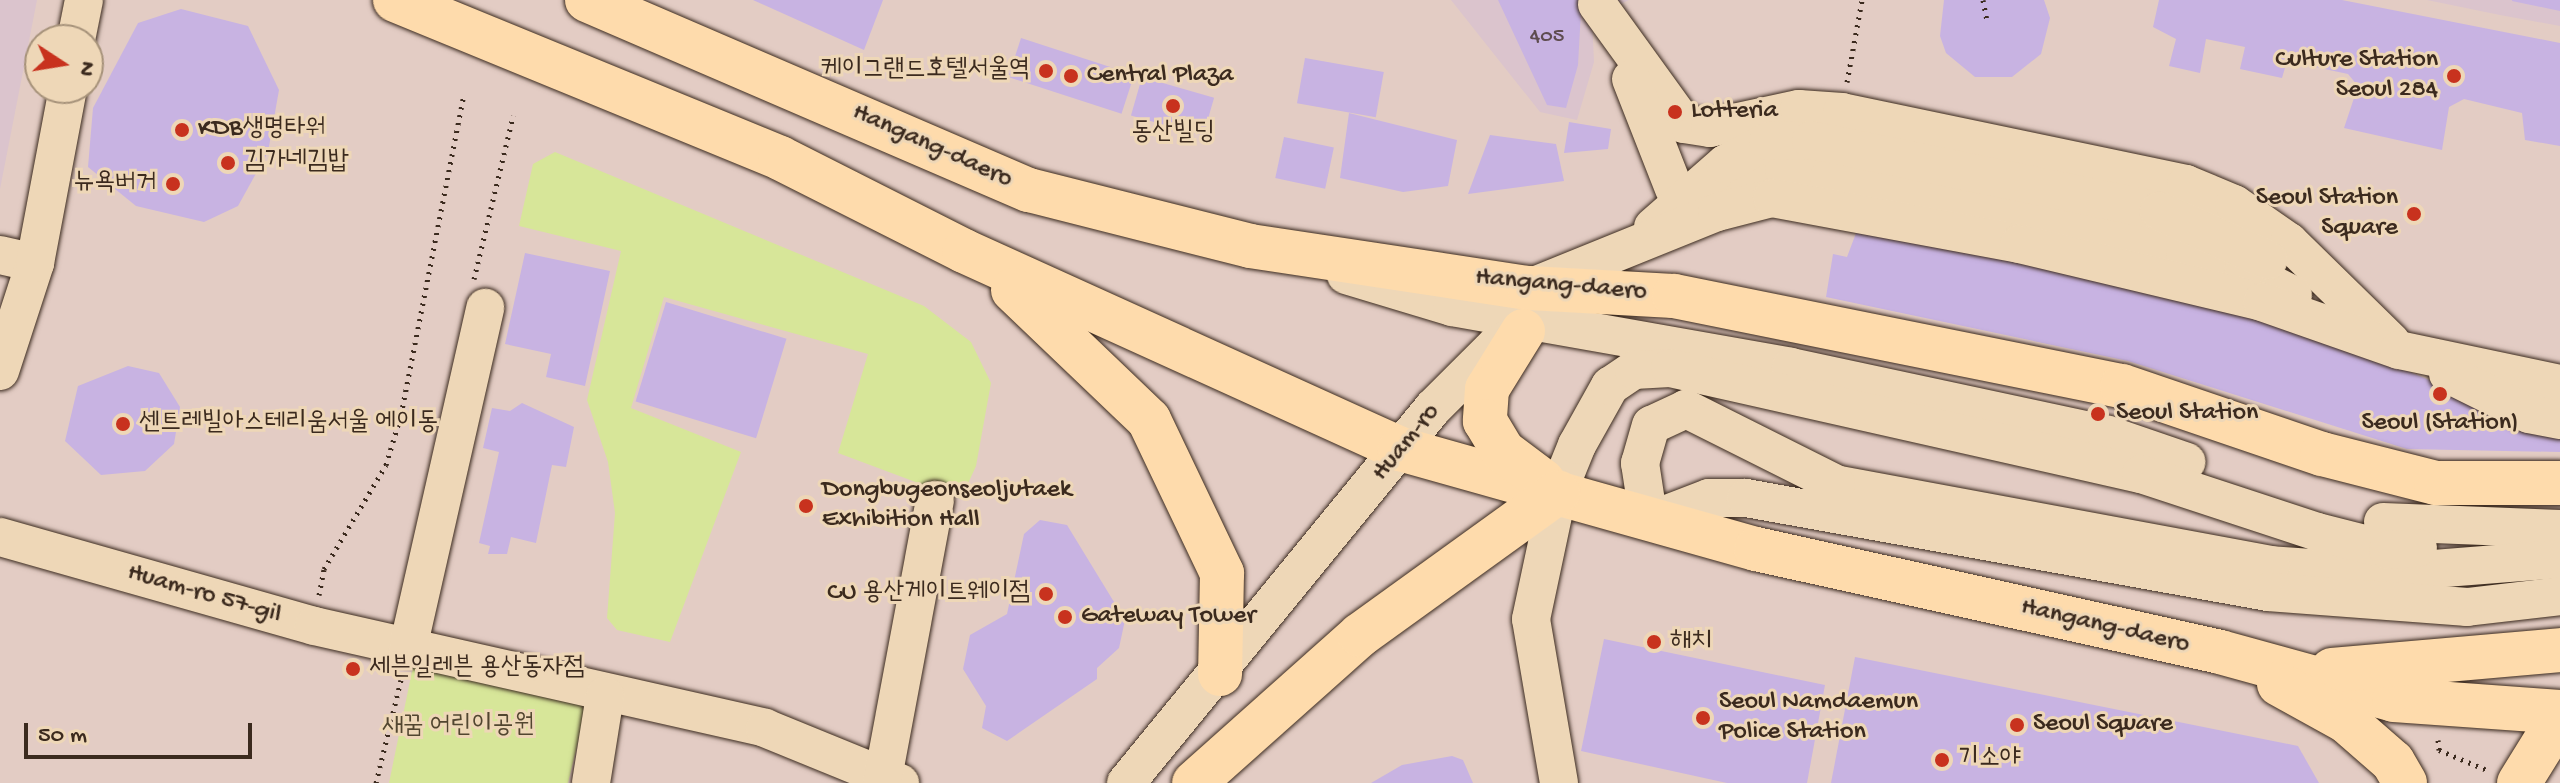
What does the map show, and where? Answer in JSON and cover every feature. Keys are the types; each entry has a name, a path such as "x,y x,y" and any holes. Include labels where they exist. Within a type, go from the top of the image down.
{"main road":[{"name":"Hangang-daero","path":"395,0 780,158 964,251 1400,449 1558,492 1649,521 2220,652 2433,707 2560,715"},
{"name":"Hangang-daero","path":"587,0 1029,190 1250,246 1529,288 1674,296 1801,319 2122,386 2322,454 2436,483 2560,483"},
{"path":"964,251 1068,337 1149,420 1222,573 1220,674"},
{"path":"1194,783 1360,635 1558,492 1503,451 1485,421 1487,389 1541,330"},
{"name":"Hangang-daero","path":"2297,671 2560,650"},
{"path":"2220,652 2346,721 2393,762 2405,783"},
{"path":"2511,779 2560,715"}],"street":[{"path":"79,24 84,0"},
{"path":"1674,189 1597,4 1684,124 1755,119 1799,109 1842,112 2186,184 2234,204 2289,242 2399,350"},
{"path":"0,371 18,259 63,104"},
{"path":"1629,248 1674,189 1755,119"},
{"path":"1974,139 2019,182"},
{"path":"1629,248 1725,164 1768,141 1811,140 2159,211 2246,246 2399,350 2560,384"},
{"path":"1529,288 1629,248 1772,198 2019,244 2262,302 2399,350 2529,414 2560,420"},
{"path":"1250,246 1452,307 1541,330 1791,367 2108,435 2340,515 2398,524 2560,529"},
{"path":"408,648 479,297"},
{"name":"Huam-ro","path":"1126,783 1220,674 1400,449 1496,345 1541,330 1801,319"},
{"path":"1559,783 1531,619 1558,492 1610,386 1634,370 1670,368 2141,474 2388,550 2560,535"},
{"path":"2560,559 2384,573 2271,565 1836,484 1686,409 1651,425 1641,450 1649,521 1709,498 1746,498 2268,592 2467,607 2560,596"},
{"path":"889,780 935,500"},
{"name":"Huam-ro 57-gil","path":"0,537 314,626 605,696 765,728 889,780"},
{"path":"591,783 605,696"}],"path":[{"path":"1846,88 1862,0"},
{"path":"1983,0 1987,20"},
{"path":"314,626 324,569 386,465 401,415 464,94"},
{"path":"479,297 513,116"},
{"path":"376,783 408,648"},
{"path":"2437,735 2439,750 2511,779"}],"shaded area":[{"path":"0,0 37,0 32,24 24,24 24,66 0,189"},
{"path":"1451,0 1629,0 1592,18 1594,62 1577,120 1540,112"},
{"path":"2427,0 2560,0 2560,26 2500,15"}],"green space":[{"path":"555,152 924,306 971,342 991,383 976,466 961,499 838,453 868,354 664,297 631,408 741,452 670,642 617,630 607,618 615,513 608,462 587,400 621,251 519,226 533,164"},
{"name":"새꿈 어린이공원","path":"415,657 587,705 568,783 389,783"}],"building":[{"path":"753,0 883,0 864,50"},
{"path":"1498,0 1601,0 1581,11 1578,65 1566,108 1547,105"},
{"path":"1944,0 2044,0 2050,18 2041,54 2012,77 1975,77 1946,53 1940,36"},
{"name":"Culture Station Seoul 284","path":"2159,0 2342,0 2560,43 2560,146 2525,140 2522,113 2464,99 2449,107 2442,150 2344,128 2358,86 2348,74 2287,61 2282,78 2240,69 2245,47 2206,39 2200,73 2169,66 2176,39 2153,27"},
{"path":"2560,0 2560,11 2512,1"},
{"name":"KDB생명타워","path":"181,9 248,26 279,90 268,152 238,206 204,222 136,206 88,167 93,108 95,104 104,104 104,87 138,23"},
{"name":"Central Plaza","path":"1021,38 1134,75 1122,114 1008,77"},
{"path":"1305,58 1384,72 1376,117 1297,103"},
{"name":"동산빌딩","path":"1142,77 1214,98 1203,136 1131,115"},
{"path":"1349,113 1457,140 1448,186 1403,192 1340,178"},
{"path":"1569,122 1611,129 1608,149 1564,153"},
{"path":"1490,135 1556,144 1564,181 1468,194"},
{"path":"1284,137 1334,148 1325,189 1275,178"},
{"path":"1861,220 2325,337 2560,434 2560,452 2407,449 2128,361 1826,297 1833,254 1847,257"},
{"path":"525,253 610,271 585,386 546,377 551,354 505,344"},
{"path":"666,302 786,339 756,438 636,401"},
{"name":"센트레빌아스테리움서울 에이동","path":"128,366 159,373 180,407 174,444 145,471 101,475 65,441 78,386"},
{"path":"522,403 574,427 566,467 552,465 536,543 511,537 507,554 488,554 490,546 479,543 499,452 483,448 492,408 510,411"},
{"name":"Gateway Tower","path":"1040,520 1067,525 1125,620 1119,648 1097,668 1097,679 1007,741 982,728 986,706 963,669 970,635 1007,614 1024,534"},
{"name":"Seoul Namdaemun Police Station","path":"1604,639 1825,685 1807,783 1727,783 1581,751"},
{"name":"Seoul Square","path":"1855,657 2298,746 2319,783 1831,783"},
{"path":"1452,756 1463,760 1473,783 1371,783 1402,765"}],"place":[{"name":"케이그랜드호텔서울역","path":"1046,71"},
{"name":"Central Plaza","path":"1071,76"},
{"name":"Culture Station Seoul 284","path":"2454,76"},
{"name":"동산빌딩","path":"1173,106"},
{"name":"Lotteria","path":"1675,112"},
{"name":"KDB생명타워","path":"182,130"},
{"name":"김가네김밥","path":"228,163"},
{"name":"뉴욕버거","path":"173,184"},
{"name":"Seoul Station Square","path":"2414,214"},
{"name":"Seoul (Station)","path":"2440,394"},
{"name":"Seoul Station","path":"2098,414"},
{"name":"센트레빌아스테리움서울 에이동","path":"123,424"},
{"name":"Dongbugeonseoljutaek Exhibition Hall","path":"806,506"},
{"name":"CU 용산게이트웨이점","path":"1046,594"},
{"name":"Gateway Tower","path":"1065,617"},
{"name":"해치","path":"1654,642"},
{"name":"세븐일레븐 용산동자점","path":"353,669"},
{"name":"Seoul Namdaemun Police Station","path":"1703,718"},
{"name":"Seoul Square","path":"2017,725"},
{"name":"기소야","path":"1942,760"}]}
